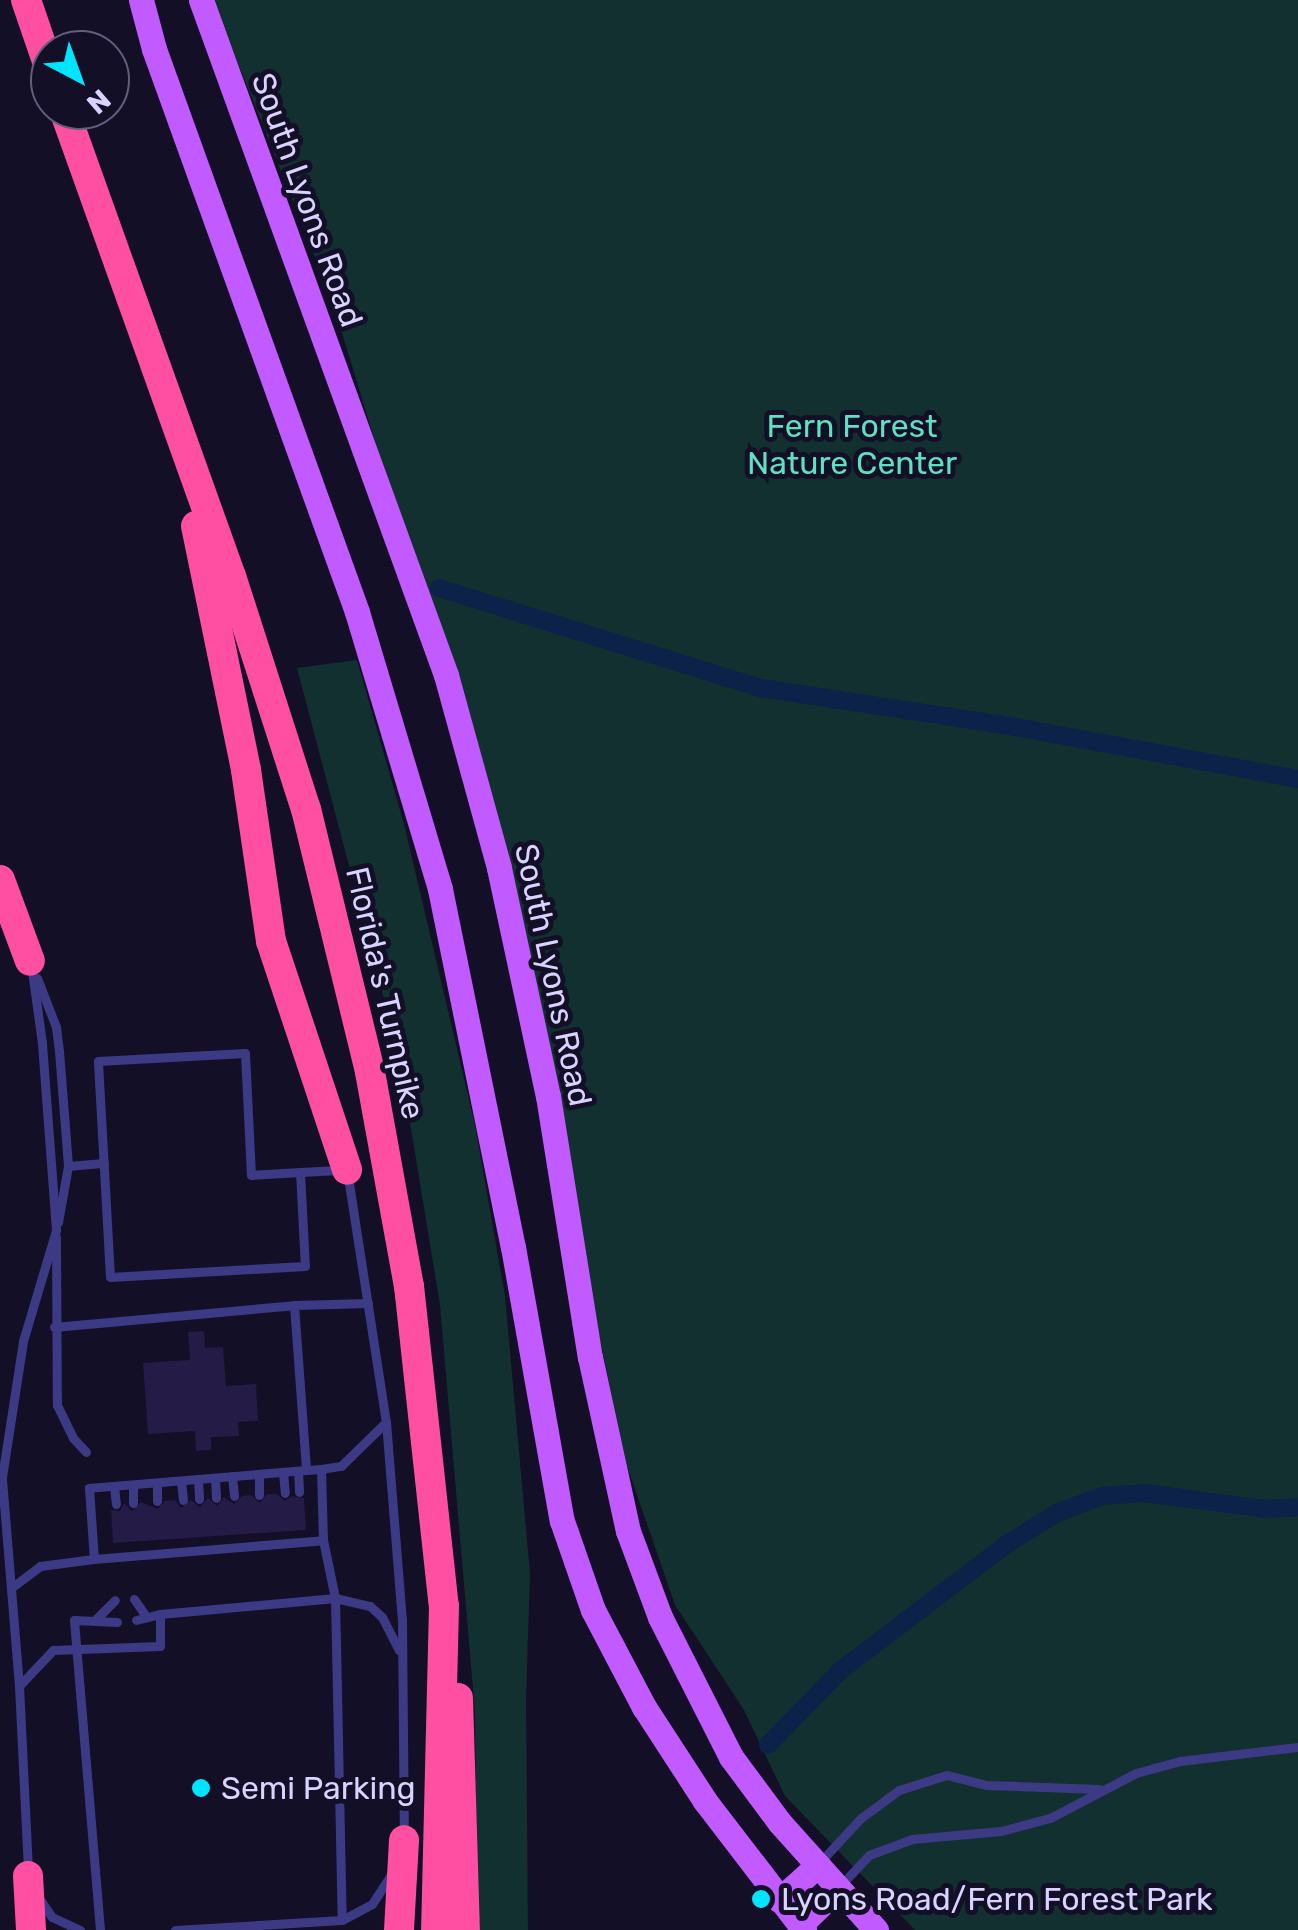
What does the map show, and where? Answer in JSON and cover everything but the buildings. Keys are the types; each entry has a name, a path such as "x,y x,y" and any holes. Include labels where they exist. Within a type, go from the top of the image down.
{"highway":[{"path":"26,0 36,30"},
{"name":"Florida's Turnpike","path":"71,130 192,468 306,809 370,1072 409,1286 444,1606 436,1930"},
{"path":"192,468 193,512 246,770 271,941 347,1170"},
{"path":"0,880 30,962"},
{"path":"444,1606 458,1695 465,1930"},
{"path":"399,1930 404,1840"},
{"path":"28,1876 31,1930"}],"main road":[{"path":"141,0 357,612 440,889 562,1522 594,1610 644,1707 705,1801 802,1927 838,1888"},
{"name":"South Lyons Road","path":"201,0 446,675 499,868 524,982 548,1096 590,1357 628,1532 667,1633 722,1742 780,1823 876,1930"},
{"path":"779,1900 818,1865"}],"lane":[{"path":"30,962 56,1027 68,1166 66,1195 23,1341 2,1477 19,1686 28,1876 52,1916 80,1930"},
{"path":"30,962 42,1043 56,1230 57,1405 86,1452"},
{"path":"175,1930 342,1920 372,1904 386,1884 404,1840 403,1657 386,1422 347,1170 300,1172 251,1175 245,1053 98,1061 110,1277 304,1266 300,1172"},
{"path":"68,1166 104,1163"},
{"path":"54,1327 294,1305 368,1303"},
{"path":"294,1305 302,1470 299,1492"},
{"path":"94,1559 89,1488 340,1466 386,1422"},
{"path":"320,1469 323,1540 334,1598 342,1920"},
{"path":"283,1472 284,1493"},
{"path":"258,1474 259,1495"},
{"path":"232,1476 234,1496"},
{"path":"216,1478 216,1498"},
{"path":"198,1479 199,1498"},
{"path":"181,1480 182,1500"},
{"path":"157,1501 158,1483"},
{"path":"133,1484 134,1503"},
{"path":"114,1486 116,1504"},
{"path":"234,1535 235,1547"},
{"path":"219,1536 220,1548"},
{"path":"11,1588 40,1566 235,1547 262,1539 302,1536 323,1540"},
{"path":"202,1537 204,1550"},
{"path":"186,1538 187,1551"},
{"path":"161,1540 161,1554"},
{"path":"136,1541 138,1555"},
{"path":"118,1543 119,1557"},
{"path":"135,1632 138,1611 160,1614 334,1598 370,1606 382,1617 403,1657"},
{"path":"95,1620 117,1611 95,1620 74,1620 100,1930"},
{"path":"19,1686 53,1650 160,1646 160,1614"},
{"path":"838,1888 869,1855 912,1839 1001,1831 1050,1818 1136,1773 1180,1761 1298,1746"},
{"path":"818,1865 861,1818 899,1790 947,1775 986,1785 1102,1789"}],"green space":[{"name":"Fern Forest Nature Center","path":"213,0 1298,0 1298,1930 915,1930 785,1796 744,1710 675,1605 627,1466 548,1096 446,675 332,300"},
{"path":"357,660 404,824 475,1125 505,1296 530,1573 526,1699 528,1930 477,1930 475,1712 440,1305 399,1056 297,668"}],"waterway":[{"path":"439,588 761,688 1004,725 1298,779"},
{"path":"768,1745 841,1670 1007,1544 1057,1513 1102,1496 1144,1493 1265,1509 1298,1507"}],"place":[{"name":"Semi Parking","path":"201,1788"},
{"name":"Lyons Road/Fern Forest Park","path":"761,1899"}]}
